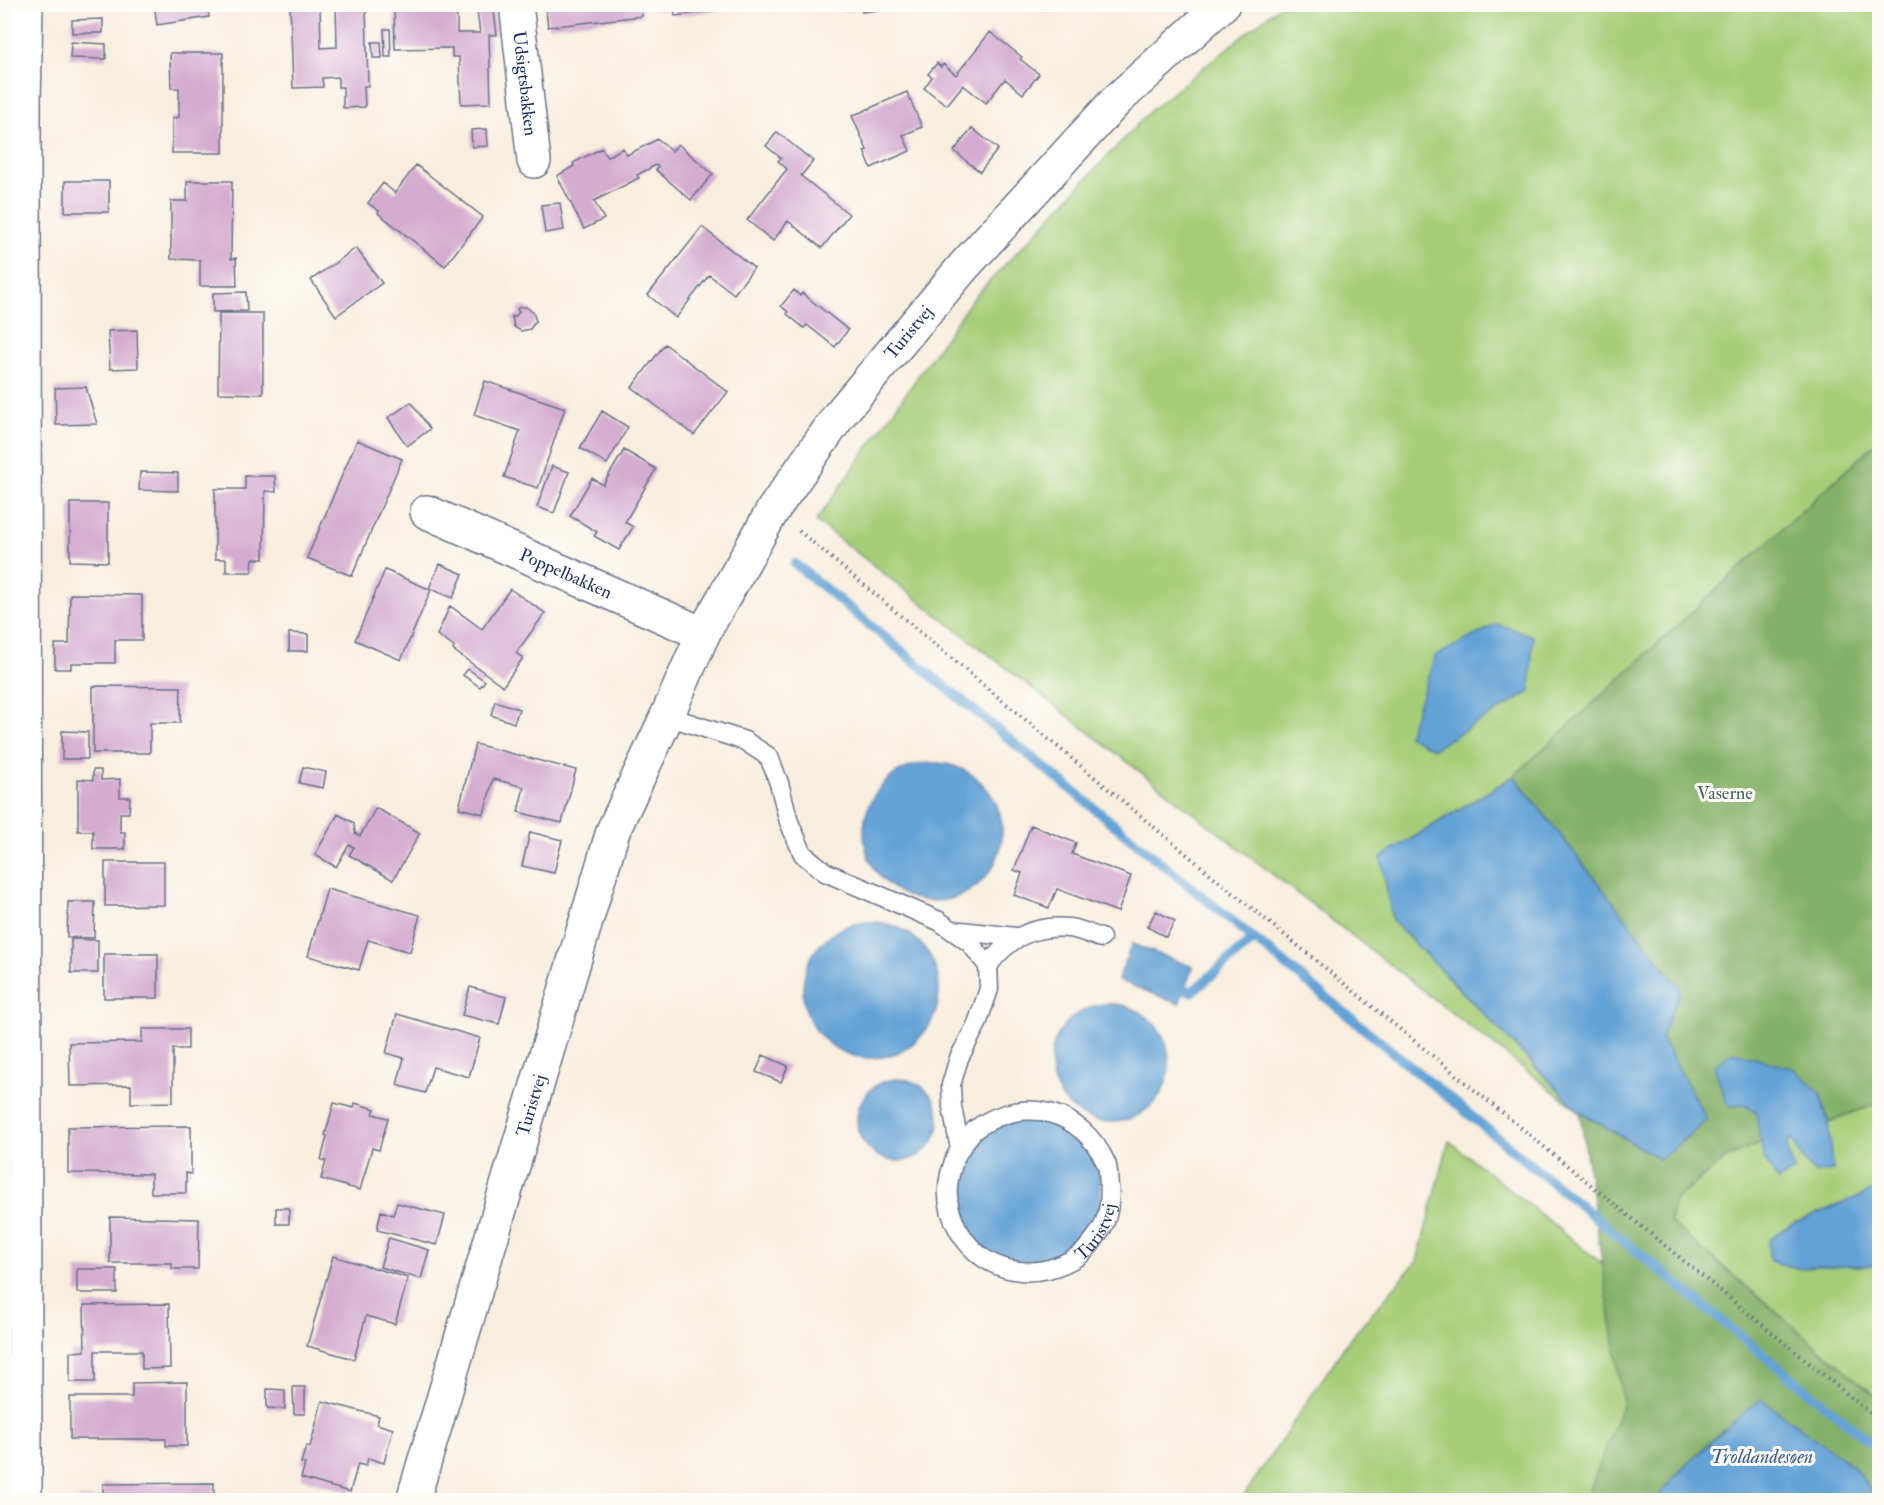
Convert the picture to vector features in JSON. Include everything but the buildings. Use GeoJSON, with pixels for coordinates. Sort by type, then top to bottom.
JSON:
{"type":"FeatureCollection","features":[{"type":"Feature","properties":{"kind":"street"},"geometry":{"type":"LineString","coordinates":[[25,1500],[15,1301],[14,103],[26,4]]}},
{"type":"Feature","properties":{"kind":"street","name":"Udsigtsbakken"},"geometry":{"type":"LineString","coordinates":[[516,4],[534,161]]}},
{"type":"Feature","properties":{"kind":"street","name":"Turistvej"},"geometry":{"type":"LineString","coordinates":[[413,1500],[613,831],[703,634],[773,510],[840,414],[964,266],[1116,101],[1223,4]]}},
{"type":"Feature","properties":{"kind":"street","name":"Poppelbakken"},"geometry":{"type":"LineString","coordinates":[[427,512],[703,634]]}},
{"type":"Feature","properties":{"kind":"lane"},"geometry":{"type":"LineString","coordinates":[[667,716],[745,741],[769,757],[779,783],[789,822],[803,854],[825,872],[939,921],[970,944],[988,966],[989,989],[977,1024],[959,1058],[951,1085],[952,1107],[960,1149]]}},
{"type":"Feature","properties":{"kind":"lane"},"geometry":{"type":"LineString","coordinates":[[951,930],[1016,937],[1046,929],[1071,928],[1101,938]]}},
{"type":"Feature","properties":{"kind":"lane"},"geometry":{"type":"LineString","coordinates":[[988,966],[999,951],[1016,937]]}},
{"type":"Feature","properties":{"kind":"lane","name":"Turistvej"},"geometry":{"type":"LineString","coordinates":[[1035,1110],[1066,1118],[1091,1138],[1107,1165],[1111,1197],[1102,1227],[1083,1253],[1055,1269],[1023,1273],[992,1264],[967,1245],[951,1217],[947,1186],[960,1149],[975,1129],[1003,1114],[1035,1110]]}},
{"type":"Feature","properties":{"kind":"path"},"geometry":{"type":"LineString","coordinates":[[773,510],[1232,892],[1880,1421]]}},
{"type":"Feature","properties":{"kind":"green space"},"geometry":{"type":"Polygon","coordinates":[[[1281,5],[1879,5],[1879,440],[1514,776],[1381,857],[1392,921],[1580,1112],[816,521],[971,301],[1151,110],[1281,5]]]}},
{"type":"Feature","properties":{"kind":"green space","name":"Vaserne"},"geometry":{"type":"Polygon","coordinates":[[[1879,440],[1879,1103],[1828,1122],[1820,1092],[1714,1065],[1728,1106],[1744,1105],[1756,1111],[1762,1143],[1728,1157],[1675,1200],[1670,1222],[1879,1399],[1879,1500],[1854,1467],[1724,1428],[1682,1469],[1655,1500],[1586,1500],[1623,1404],[1580,1112],[1660,1159],[1707,1120],[1661,1037],[1681,989],[1514,776],[1879,440]]]}},
{"type":"Feature","properties":{"kind":"green space"},"geometry":{"type":"Polygon","coordinates":[[[1879,1103],[1879,1188],[1790,1225],[1768,1241],[1770,1261],[1797,1268],[1879,1265],[1879,1399],[1670,1222],[1675,1200],[1728,1157],[1762,1143],[1763,1157],[1787,1147],[1792,1138],[1802,1158],[1829,1138],[1828,1122],[1879,1103]]]}},
{"type":"Feature","properties":{"kind":"green space"},"geometry":{"type":"Polygon","coordinates":[[[1449,1141],[1880,1486],[1879,1500],[1854,1467],[1682,1469],[1655,1500],[1241,1500],[1349,1340],[1417,1261],[1449,1141]]]}},
{"type":"Feature","properties":{"kind":"water"},"geometry":{"type":"Polygon","coordinates":[[[1497,624],[1533,636],[1530,692],[1433,749],[1408,736],[1435,656],[1497,624]]]}},
{"type":"Feature","properties":{"kind":"water"},"geometry":{"type":"Polygon","coordinates":[[[933,763],[959,768],[982,783],[997,806],[1002,832],[997,858],[982,881],[959,896],[933,901],[907,896],[884,881],[869,858],[864,832],[869,806],[884,783],[907,768],[933,763]]]}},
{"type":"Feature","properties":{"kind":"water"},"geometry":{"type":"Polygon","coordinates":[[[1514,776],[1681,989],[1661,1037],[1707,1120],[1660,1159],[1580,1112],[1392,920],[1381,857],[1514,776]]]}},
{"type":"Feature","properties":{"kind":"water"},"geometry":{"type":"Polygon","coordinates":[[[871,922],[897,928],[919,942],[933,964],[939,990],[933,1016],[919,1038],[897,1052],[871,1058],[845,1052],[823,1038],[809,1016],[803,990],[809,964],[823,942],[845,928],[871,922]]]}},
{"type":"Feature","properties":{"kind":"water"},"geometry":{"type":"Polygon","coordinates":[[[1132,944],[1193,967],[1179,1004],[1118,980],[1132,944]]]}},
{"type":"Feature","properties":{"kind":"water"},"geometry":{"type":"Polygon","coordinates":[[[1110,1004],[1133,1008],[1152,1021],[1165,1040],[1169,1063],[1165,1086],[1152,1105],[1133,1118],[1110,1122],[1087,1118],[1068,1105],[1055,1086],[1051,1063],[1055,1040],[1068,1021],[1087,1008],[1110,1004]]]}},
{"type":"Feature","properties":{"kind":"water"},"geometry":{"type":"Polygon","coordinates":[[[1733,1052],[1794,1069],[1820,1092],[1828,1122],[1833,1170],[1814,1173],[1791,1138],[1787,1147],[1794,1171],[1778,1181],[1763,1157],[1756,1111],[1744,1105],[1728,1106],[1714,1066],[1733,1052]]]}},
{"type":"Feature","properties":{"kind":"water"},"geometry":{"type":"Polygon","coordinates":[[[898,1079],[914,1083],[927,1091],[935,1104],[939,1120],[935,1136],[927,1149],[914,1157],[898,1161],[882,1157],[869,1149],[861,1136],[857,1120],[861,1104],[869,1091],[882,1083],[898,1079]]]}},
{"type":"Feature","properties":{"kind":"water"},"geometry":{"type":"Polygon","coordinates":[[[1028,1119],[1056,1125],[1079,1141],[1095,1164],[1101,1192],[1095,1220],[1079,1243],[1056,1259],[1028,1265],[1000,1259],[977,1243],[961,1220],[955,1192],[961,1164],[977,1141],[1000,1125],[1028,1119]]]}},
{"type":"Feature","properties":{"kind":"water"},"geometry":{"type":"Polygon","coordinates":[[[1879,1188],[1879,1265],[1797,1268],[1770,1261],[1768,1241],[1790,1225],[1879,1188]]]}},
{"type":"Feature","properties":{"kind":"water","name":"Troldandesøen"},"geometry":{"type":"Polygon","coordinates":[[[1761,1399],[1854,1467],[1877,1500],[1655,1500],[1705,1447],[1761,1399]]]}},
{"type":"Feature","properties":{"kind":"waterway"},"geometry":{"type":"LineString","coordinates":[[795,564],[1880,1450]]}},
{"type":"Feature","properties":{"kind":"waterway"},"geometry":{"type":"LineString","coordinates":[[1185,989],[1192,992],[1254,939]]}}]}
